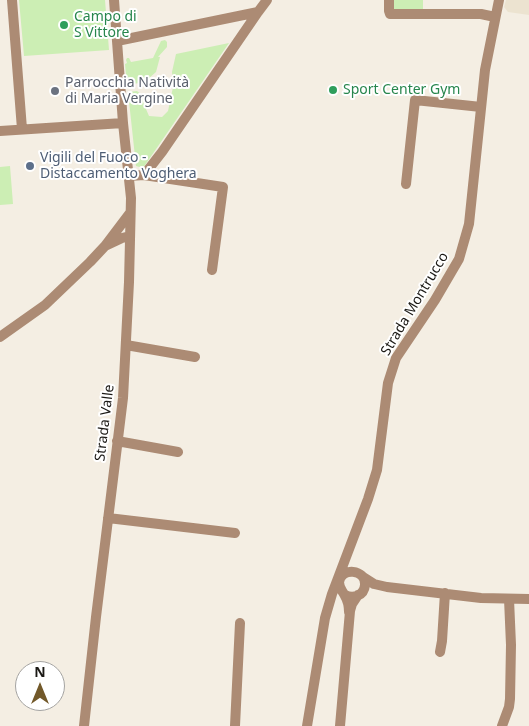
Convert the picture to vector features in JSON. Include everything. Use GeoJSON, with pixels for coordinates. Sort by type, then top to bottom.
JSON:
{"type":"FeatureCollection","features":[{"type":"Feature","properties":{"kind":"street"},"geometry":{"type":"LineString","coordinates":[[12,0],[22,129]]}},
{"type":"Feature","properties":{"kind":"street","name":"Strada Valle"},"geometry":{"type":"LineString","coordinates":[[84,726],[123,398],[126,345],[131,198],[123,123],[114,0]]}},
{"type":"Feature","properties":{"kind":"street"},"geometry":{"type":"LineString","coordinates":[[144,175],[162,152],[267,0]]}},
{"type":"Feature","properties":{"kind":"street"},"geometry":{"type":"LineString","coordinates":[[389,0],[390,14],[481,14],[495,16]]}},
{"type":"Feature","properties":{"kind":"street","name":"Strada Montrucco"},"geometry":{"type":"LineString","coordinates":[[340,726],[349,615],[349,606],[342,581],[346,564],[345,558],[377,470],[388,383],[396,358],[459,260],[469,224],[485,70],[499,0]]}},
{"type":"Feature","properties":{"kind":"street"},"geometry":{"type":"LineString","coordinates":[[118,41],[258,12]]}},
{"type":"Feature","properties":{"kind":"street"},"geometry":{"type":"LineString","coordinates":[[406,184],[415,100],[481,107]]}},
{"type":"Feature","properties":{"kind":"street"},"geometry":{"type":"LineString","coordinates":[[0,131],[123,123]]}},
{"type":"Feature","properties":{"kind":"street"},"geometry":{"type":"LineString","coordinates":[[129,176],[144,175],[223,187],[212,270]]}},
{"type":"Feature","properties":{"kind":"street"},"geometry":{"type":"LineString","coordinates":[[0,337],[45,306],[105,246],[130,213]]}},
{"type":"Feature","properties":{"kind":"street"},"geometry":{"type":"LineString","coordinates":[[105,246],[130,236]]}},
{"type":"Feature","properties":{"kind":"street"},"geometry":{"type":"LineString","coordinates":[[126,345],[195,357]]}},
{"type":"Feature","properties":{"kind":"street"},"geometry":{"type":"LineString","coordinates":[[117,441],[178,452]]}},
{"type":"Feature","properties":{"kind":"street"},"geometry":{"type":"LineString","coordinates":[[108,518],[236,533]]}},
{"type":"Feature","properties":{"kind":"street"},"geometry":{"type":"LineString","coordinates":[[307,726],[325,618],[342,581],[360,574],[374,584],[387,587],[445,594],[529,599]]}},
{"type":"Feature","properties":{"kind":"street","name":"Strada Montrucco"},"geometry":{"type":"LineString","coordinates":[[349,615],[352,604],[365,586],[363,577]]}},
{"type":"Feature","properties":{"kind":"street"},"geometry":{"type":"LineString","coordinates":[[342,581],[351,597],[374,588],[387,587]]}},
{"type":"Feature","properties":{"kind":"street"},"geometry":{"type":"LineString","coordinates":[[440,652],[445,594]]}},
{"type":"Feature","properties":{"kind":"street"},"geometry":{"type":"LineString","coordinates":[[502,726],[510,699],[511,646],[509,599]]}},
{"type":"Feature","properties":{"kind":"street"},"geometry":{"type":"LineString","coordinates":[[235,726],[240,623]]}},
{"type":"Feature","properties":{"kind":"shaded area"},"geometry":{"type":"Polygon","coordinates":[[[506,0],[529,0],[529,15],[508,12],[504,7],[506,0]]]}},
{"type":"Feature","properties":{"kind":"green space","name":"Campo di S Vittore"},"geometry":{"type":"Polygon","coordinates":[[[19,0],[105,0],[109,50],[24,56],[19,0]]]}},
{"type":"Feature","properties":{"kind":"green space"},"geometry":{"type":"Polygon","coordinates":[[[392,0],[423,0],[423,11],[392,10],[392,0]]]}},
{"type":"Feature","properties":{"kind":"green space"},"geometry":{"type":"Polygon","coordinates":[[[165,40],[167,47],[158,57],[160,57],[156,72],[145,82],[127,85],[125,64],[127,63],[127,58],[131,62],[153,58],[161,41],[165,40]]]}},
{"type":"Feature","properties":{"kind":"green space"},"geometry":{"type":"Polygon","coordinates":[[[229,43],[143,168],[136,166],[128,92],[137,91],[142,95],[149,116],[162,117],[168,111],[173,87],[172,72],[176,54],[229,43]]]}},
{"type":"Feature","properties":{"kind":"green space"},"geometry":{"type":"Polygon","coordinates":[[[10,166],[13,204],[0,205],[0,167],[10,166]]]}},
{"type":"Feature","properties":{"kind":"place","name":"Campo di S Vittore"},"geometry":{"type":"Point","coordinates":[64,25]}},
{"type":"Feature","properties":{"kind":"place","name":"Sport Center Gym"},"geometry":{"type":"Point","coordinates":[333,90]}},
{"type":"Feature","properties":{"kind":"place","name":"Parrocchia Natività di Maria Vergine"},"geometry":{"type":"Point","coordinates":[55,91]}},
{"type":"Feature","properties":{"kind":"place","name":"Vigili del Fuoco - Distaccamento Voghera"},"geometry":{"type":"Point","coordinates":[30,166]}}]}
